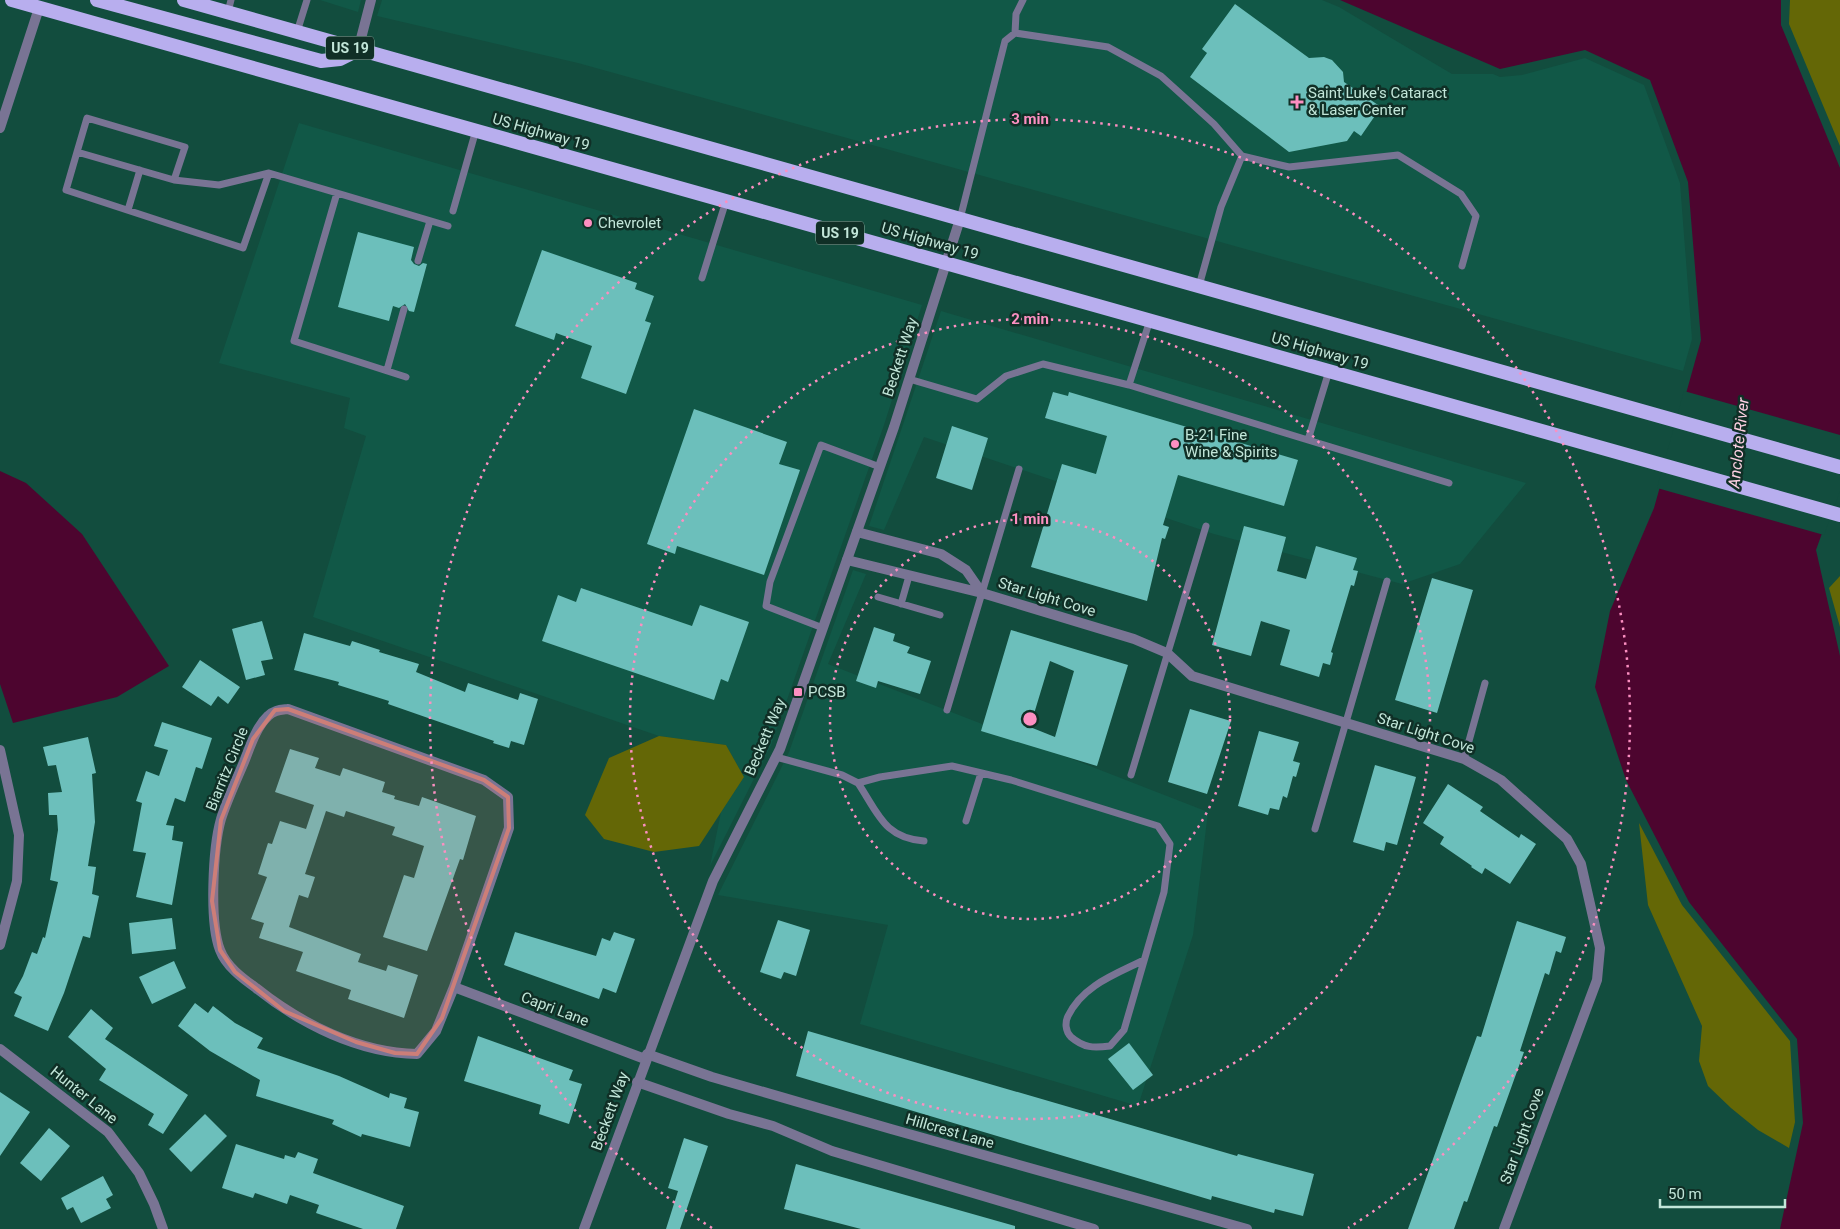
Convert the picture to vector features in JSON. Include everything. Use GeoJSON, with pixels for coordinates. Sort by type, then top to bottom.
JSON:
{"type":"FeatureCollection","features":[{"type":"Feature","properties":{"kind":"highway","name":"US Highway 19"},"geometry":{"type":"LineString","coordinates":[[12,0],[44,4],[476,130],[1840,515]]}},
{"type":"Feature","properties":{"kind":"highway"},"geometry":{"type":"LineString","coordinates":[[97,0],[321,61],[340,59],[358,50]]}},
{"type":"Feature","properties":{"kind":"highway","name":"US Highway 19"},"geometry":{"type":"LineString","coordinates":[[184,0],[230,6],[297,32],[358,50],[1840,467]]}},
{"type":"Feature","properties":{"kind":"street"},"geometry":{"type":"LineString","coordinates":[[358,50],[372,0]]}},
{"type":"Feature","properties":{"kind":"street"},"geometry":{"type":"LineString","coordinates":[[0,126],[44,4]]}},
{"type":"Feature","properties":{"kind":"street","name":"Beckett Way"},"geometry":{"type":"LineString","coordinates":[[584,1229],[646,1056],[713,881],[776,757],[880,467],[960,219]]}},
{"type":"Feature","properties":{"kind":"street","name":"Star Light Cove"},"geometry":{"type":"LineString","coordinates":[[857,532],[941,554],[966,570],[982,593]]}},
{"type":"Feature","properties":{"kind":"street","name":"Star Light Cove"},"geometry":{"type":"LineString","coordinates":[[847,560],[982,593],[1134,639],[1166,652],[1192,676],[1464,759],[1501,780],[1567,838],[1581,864],[1600,948],[1597,980],[1504,1229]]}},
{"type":"Feature","properties":{"kind":"street","name":"Biarritz Circle"},"geometry":{"type":"LineString","coordinates":[[288,708],[413,753],[484,780],[508,797],[509,828],[454,987],[436,1030],[417,1054],[395,1053],[356,1042],[315,1026],[284,1010],[235,972],[220,950],[212,901],[221,820],[253,739],[267,716],[275,710],[288,708]]}},
{"type":"Feature","properties":{"kind":"street"},"geometry":{"type":"LineString","coordinates":[[0,750],[19,836],[17,881],[0,945]]}},
{"type":"Feature","properties":{"kind":"street","name":"Capri Lane"},"geometry":{"type":"LineString","coordinates":[[454,987],[646,1056]]}},
{"type":"Feature","properties":{"kind":"street","name":"Hunter Lane"},"geometry":{"type":"LineString","coordinates":[[0,1049],[108,1132],[139,1173],[154,1204],[163,1229]]}},
{"type":"Feature","properties":{"kind":"street","name":"Hillcrest Lane"},"geometry":{"type":"LineString","coordinates":[[646,1056],[852,1118],[1247,1229]]}},
{"type":"Feature","properties":{"kind":"street"},"geometry":{"type":"LineString","coordinates":[[637,1082],[729,1114],[773,1126],[832,1151],[1094,1229]]}},
{"type":"Feature","properties":{"kind":"lane"},"geometry":{"type":"LineString","coordinates":[[297,32],[307,0]]}},
{"type":"Feature","properties":{"kind":"lane"},"geometry":{"type":"LineString","coordinates":[[1015,33],[1016,14],[1023,0]]}},
{"type":"Feature","properties":{"kind":"lane"},"geometry":{"type":"LineString","coordinates":[[960,219],[1005,41],[1015,33],[1108,47],[1162,76],[1214,124],[1242,156],[1289,167],[1398,155],[1461,194],[1476,216],[1462,266]]}},
{"type":"Feature","properties":{"kind":"lane"},"geometry":{"type":"LineString","coordinates":[[174,180],[186,147],[87,118],[66,190],[243,248],[269,173]]}},
{"type":"Feature","properties":{"kind":"lane"},"geometry":{"type":"LineString","coordinates":[[452,210],[476,130]]}},
{"type":"Feature","properties":{"kind":"lane"},"geometry":{"type":"LineString","coordinates":[[77,152],[174,180],[219,185],[269,173],[448,226]]}},
{"type":"Feature","properties":{"kind":"lane"},"geometry":{"type":"LineString","coordinates":[[1199,286],[1221,207],[1242,156]]}},
{"type":"Feature","properties":{"kind":"lane"},"geometry":{"type":"LineString","coordinates":[[128,210],[140,170]]}},
{"type":"Feature","properties":{"kind":"lane"},"geometry":{"type":"LineString","coordinates":[[338,193],[294,341],[406,377]]}},
{"type":"Feature","properties":{"kind":"lane"},"geometry":{"type":"LineString","coordinates":[[702,278],[726,201]]}},
{"type":"Feature","properties":{"kind":"lane"},"geometry":{"type":"LineString","coordinates":[[418,261],[430,221]]}},
{"type":"Feature","properties":{"kind":"lane"},"geometry":{"type":"LineString","coordinates":[[387,370],[404,309]]}},
{"type":"Feature","properties":{"kind":"lane"},"geometry":{"type":"LineString","coordinates":[[1129,385],[1150,320]]}},
{"type":"Feature","properties":{"kind":"lane"},"geometry":{"type":"LineString","coordinates":[[909,379],[977,399],[1006,376],[1043,364],[1129,385],[1448,483]]}},
{"type":"Feature","properties":{"kind":"lane"},"geometry":{"type":"LineString","coordinates":[[1308,440],[1329,371]]}},
{"type":"Feature","properties":{"kind":"lane"},"geometry":{"type":"LineString","coordinates":[[823,628],[766,606],[770,582],[821,445],[880,467]]}},
{"type":"Feature","properties":{"kind":"lane"},"geometry":{"type":"LineString","coordinates":[[947,710],[1019,469]]}},
{"type":"Feature","properties":{"kind":"lane"},"geometry":{"type":"LineString","coordinates":[[1131,775],[1166,652],[1206,526]]}},
{"type":"Feature","properties":{"kind":"lane"},"geometry":{"type":"LineString","coordinates":[[901,604],[909,576]]}},
{"type":"Feature","properties":{"kind":"lane"},"geometry":{"type":"LineString","coordinates":[[1314,829],[1387,581]]}},
{"type":"Feature","properties":{"kind":"lane"},"geometry":{"type":"LineString","coordinates":[[878,597],[940,615]]}},
{"type":"Feature","properties":{"kind":"lane"},"geometry":{"type":"LineString","coordinates":[[1464,759],[1485,683]]}},
{"type":"Feature","properties":{"kind":"lane"},"geometry":{"type":"LineString","coordinates":[[776,757],[842,776],[858,783],[889,830],[906,840],[924,841]]}},
{"type":"Feature","properties":{"kind":"lane"},"geometry":{"type":"LineString","coordinates":[[858,783],[880,777],[952,766],[1158,826],[1170,844],[1164,892],[1124,1030],[1110,1046],[1090,1048],[1079,1044],[1068,1034],[1066,1021],[1074,1004],[1097,983],[1144,960]]}},
{"type":"Feature","properties":{"kind":"lane"},"geometry":{"type":"LineString","coordinates":[[966,821],[981,773]]}},
{"type":"Feature","properties":{"kind":"highlighted area"},"geometry":{"type":"Polygon","coordinates":[[[288,709],[484,780],[508,797],[509,828],[442,1018],[417,1054],[395,1053],[356,1042],[284,1011],[235,972],[220,950],[212,901],[221,820],[253,739],[275,710],[288,709]]]}},
{"type":"Feature","properties":{"kind":"shaded area"},"geometry":{"type":"Polygon","coordinates":[[[320,0],[361,0],[358,12],[320,0]]]}},
{"type":"Feature","properties":{"kind":"shaded area"},"geometry":{"type":"Polygon","coordinates":[[[382,0],[1322,0],[1339,7],[1452,74],[1493,74],[1500,77],[1522,75],[1585,58],[1644,85],[1680,183],[1692,339],[1683,371],[578,63],[377,16],[382,0]]]}},
{"type":"Feature","properties":{"kind":"shaded area"},"geometry":{"type":"Polygon","coordinates":[[[1790,0],[1840,0],[1840,146],[1789,24],[1790,0]]]}},
{"type":"Feature","properties":{"kind":"shaded area"},"geometry":{"type":"Polygon","coordinates":[[[299,123],[922,305],[884,425],[771,745],[710,866],[721,812],[744,777],[726,745],[659,736],[313,617],[366,436],[344,428],[350,398],[219,363],[299,123]]]}},
{"type":"Feature","properties":{"kind":"shaded area"},"geometry":{"type":"Polygon","coordinates":[[[941,311],[1526,483],[1460,564],[1402,584],[1214,534],[924,437],[884,530],[869,526],[941,311]]]}},
{"type":"Feature","properties":{"kind":"shaded area"},"geometry":{"type":"Polygon","coordinates":[[[853,570],[866,574],[828,664],[1208,812],[1193,935],[1138,1106],[860,1024],[888,925],[718,895],[789,752],[853,570]]]}},
{"type":"Feature","properties":{"kind":"shaded area"},"geometry":{"type":"Polygon","coordinates":[[[1840,576],[1840,627],[1829,588],[1840,576]]]}},
{"type":"Feature","properties":{"kind":"shaded area"},"geometry":{"type":"Polygon","coordinates":[[[659,736],[726,745],[744,777],[699,846],[654,852],[604,839],[585,815],[609,758],[659,736]]]}},
{"type":"Feature","properties":{"kind":"shaded area"},"geometry":{"type":"Polygon","coordinates":[[[1639,823],[1682,905],[1790,1041],[1795,1122],[1789,1148],[1758,1130],[1708,1086],[1699,1061],[1702,1026],[1648,905],[1639,823]]]}},
{"type":"Feature","properties":{"kind":"water","name":"Anclote River"},"geometry":{"type":"Polygon","coordinates":[[[1340,0],[1781,0],[1781,25],[1840,168],[1840,483],[1816,550],[1840,656],[1840,1229],[1780,1229],[1803,1123],[1797,1039],[1689,902],[1626,780],[1595,687],[1610,611],[1654,508],[1701,340],[1688,182],[1650,80],[1585,50],[1500,69],[1340,0]]]}},
{"type":"Feature","properties":{"kind":"water"},"geometry":{"type":"Polygon","coordinates":[[[0,471],[26,483],[82,534],[169,666],[117,697],[13,723],[0,684],[0,471]]]}},
{"type":"Feature","properties":{"kind":"pier"},"geometry":{"type":"Polygon","coordinates":[[[1684,391],[1840,435],[1840,491],[1824,535],[1657,488],[1684,391]]]}},
{"type":"Feature","properties":{"kind":"building"},"geometry":{"type":"Polygon","coordinates":[[[1235,4],[1309,58],[1324,57],[1332,60],[1343,72],[1344,82],[1381,107],[1361,136],[1354,131],[1347,141],[1289,152],[1190,77],[1207,53],[1202,49],[1235,4]]]}},
{"type":"Feature","properties":{"kind":"building"},"geometry":{"type":"Polygon","coordinates":[[[358,232],[414,247],[411,260],[414,264],[419,266],[423,263],[427,264],[414,312],[409,311],[405,304],[399,308],[393,306],[389,321],[338,307],[358,232]]]}},
{"type":"Feature","properties":{"kind":"building"},"geometry":{"type":"Polygon","coordinates":[[[542,250],[637,283],[635,289],[654,296],[645,321],[651,323],[626,394],[581,378],[592,346],[556,333],[554,340],[515,326],[542,250]]]}},
{"type":"Feature","properties":{"kind":"building"},"geometry":{"type":"Polygon","coordinates":[[[1053,392],[1068,396],[1069,392],[1298,460],[1284,506],[1178,475],[1163,525],[1169,527],[1165,539],[1162,538],[1147,601],[1031,567],[1062,464],[1096,474],[1107,436],[1045,418],[1053,392]]]}},
{"type":"Feature","properties":{"kind":"building"},"geometry":{"type":"Polygon","coordinates":[[[694,409],[787,442],[779,464],[800,470],[764,575],[677,546],[675,554],[647,544],[694,409]]]}},
{"type":"Feature","properties":{"kind":"building"},"geometry":{"type":"Polygon","coordinates":[[[952,426],[988,438],[972,490],[936,478],[952,426]]]}},
{"type":"Feature","properties":{"kind":"building"},"geometry":{"type":"Polygon","coordinates":[[[1244,526],[1286,537],[1277,571],[1306,579],[1316,546],[1357,558],[1353,570],[1358,571],[1354,586],[1351,585],[1331,652],[1333,653],[1330,665],[1323,663],[1319,677],[1280,665],[1290,630],[1261,621],[1251,656],[1212,645],[1244,526]]]}},
{"type":"Feature","properties":{"kind":"building"},"geometry":{"type":"Polygon","coordinates":[[[1432,578],[1473,590],[1437,713],[1395,700],[1432,578]]]}},
{"type":"Feature","properties":{"kind":"building"},"geometry":{"type":"Polygon","coordinates":[[[581,588],[692,626],[700,605],[749,622],[728,682],[721,679],[714,700],[542,641],[558,595],[576,602],[581,588]]]}},
{"type":"Feature","properties":{"kind":"building"},"geometry":{"type":"Polygon","coordinates":[[[262,621],[273,659],[261,661],[265,675],[246,680],[232,629],[262,621]]]}},
{"type":"Feature","properties":{"kind":"building"},"geometry":{"type":"Polygon","coordinates":[[[874,627],[895,634],[893,641],[910,647],[907,653],[931,661],[920,694],[878,681],[876,688],[856,681],[874,627]]]}},
{"type":"Feature","properties":{"kind":"building"},"geometry":{"type":"Polygon","coordinates":[[[1011,630],[1128,665],[1097,766],[981,731],[1011,630]],[[1050,661],[1030,727],[1055,737],[1074,671],[1050,661]]]}},
{"type":"Feature","properties":{"kind":"building"},"geometry":{"type":"Polygon","coordinates":[[[304,633],[350,646],[352,641],[380,650],[379,652],[419,664],[416,672],[465,692],[468,683],[518,700],[520,693],[538,699],[524,745],[511,741],[509,748],[493,743],[494,741],[388,704],[389,701],[338,685],[339,682],[294,670],[304,633]]]}},
{"type":"Feature","properties":{"kind":"building"},"geometry":{"type":"Polygon","coordinates":[[[200,660],[240,687],[228,704],[218,696],[211,706],[182,687],[200,660]]]}},
{"type":"Feature","properties":{"kind":"building"},"geometry":{"type":"Polygon","coordinates":[[[1190,709],[1231,721],[1207,794],[1168,782],[1190,709]]]}},
{"type":"Feature","properties":{"kind":"building"},"geometry":{"type":"Polygon","coordinates":[[[162,722],[212,738],[202,769],[196,767],[185,802],[175,798],[166,825],[174,826],[172,840],[183,842],[172,905],[136,897],[146,853],[133,851],[142,803],[136,801],[146,771],[159,776],[168,750],[154,746],[162,722]]]}},
{"type":"Feature","properties":{"kind":"building"},"geometry":{"type":"Polygon","coordinates":[[[1259,731],[1299,742],[1293,761],[1300,763],[1296,777],[1293,776],[1287,798],[1283,796],[1279,810],[1270,808],[1268,815],[1238,806],[1259,731]]]}},
{"type":"Feature","properties":{"kind":"building"},"geometry":{"type":"Polygon","coordinates":[[[88,737],[96,773],[92,774],[95,822],[88,866],[96,867],[92,894],[99,896],[90,938],[83,936],[64,993],[48,1031],[14,1016],[22,997],[14,993],[32,952],[37,954],[43,937],[45,938],[58,882],[50,880],[58,830],[57,815],[49,815],[48,793],[62,792],[56,765],[48,766],[43,747],[88,737]]]}},
{"type":"Feature","properties":{"kind":"building"},"geometry":{"type":"Polygon","coordinates":[[[290,749],[319,758],[315,768],[340,776],[343,768],[385,782],[382,792],[395,796],[394,799],[419,806],[422,797],[476,816],[463,860],[460,859],[427,951],[383,937],[404,875],[414,878],[424,846],[392,835],[395,827],[346,811],[344,817],[326,811],[305,874],[315,877],[308,898],[299,895],[289,927],[361,954],[358,962],[386,971],[388,965],[418,975],[404,1018],[348,999],[351,990],[296,971],[303,952],[259,938],[264,923],[251,919],[267,877],[258,874],[268,843],[272,844],[280,821],[306,829],[314,805],[275,792],[290,749]]]}},
{"type":"Feature","properties":{"kind":"building"},"geometry":{"type":"Polygon","coordinates":[[[1375,765],[1416,777],[1397,845],[1386,842],[1384,851],[1353,842],[1375,765]]]}},
{"type":"Feature","properties":{"kind":"building"},"geometry":{"type":"Polygon","coordinates":[[[1448,784],[1483,807],[1480,811],[1519,838],[1521,834],[1536,844],[1510,884],[1485,868],[1482,874],[1471,867],[1440,844],[1444,837],[1423,823],[1448,784]]]}},
{"type":"Feature","properties":{"kind":"building"},"geometry":{"type":"Polygon","coordinates":[[[172,918],[176,949],[132,954],[129,923],[172,918]]]}},
{"type":"Feature","properties":{"kind":"building"},"geometry":{"type":"Polygon","coordinates":[[[778,920],[810,930],[796,976],[784,972],[781,979],[760,972],[778,920]]]}},
{"type":"Feature","properties":{"kind":"building"},"geometry":{"type":"Polygon","coordinates":[[[1517,921],[1566,937],[1561,953],[1556,951],[1549,975],[1545,973],[1520,1051],[1524,1052],[1497,1127],[1494,1126],[1467,1202],[1464,1201],[1454,1229],[1408,1229],[1477,1036],[1481,1037],[1517,921]]]}},
{"type":"Feature","properties":{"kind":"building"},"geometry":{"type":"Polygon","coordinates":[[[515,932],[596,956],[602,938],[610,941],[614,932],[635,939],[616,993],[603,988],[599,999],[504,965],[515,932]]]}},
{"type":"Feature","properties":{"kind":"building"},"geometry":{"type":"Polygon","coordinates":[[[174,961],[186,988],[152,1004],[139,977],[174,961]]]}},
{"type":"Feature","properties":{"kind":"building"},"geometry":{"type":"Polygon","coordinates":[[[195,1003],[208,1013],[213,1006],[235,1023],[263,1038],[257,1048],[339,1076],[389,1098],[390,1093],[407,1098],[404,1108],[419,1112],[410,1147],[362,1134],[361,1137],[332,1124],[334,1120],[256,1096],[260,1080],[210,1051],[178,1026],[195,1003]]]}},
{"type":"Feature","properties":{"kind":"building"},"geometry":{"type":"Polygon","coordinates":[[[91,1009],[113,1028],[105,1039],[188,1095],[163,1134],[148,1125],[154,1114],[99,1080],[106,1069],[68,1037],[91,1009]]]}},
{"type":"Feature","properties":{"kind":"building"},"geometry":{"type":"Polygon","coordinates":[[[808,1031],[1237,1156],[1238,1154],[1314,1174],[1303,1216],[1275,1209],[1274,1213],[1212,1196],[1211,1200],[796,1076],[808,1031]]]}},
{"type":"Feature","properties":{"kind":"building"},"geometry":{"type":"Polygon","coordinates":[[[478,1036],[573,1070],[569,1080],[582,1084],[569,1124],[539,1114],[541,1105],[464,1081],[478,1036]]]}},
{"type":"Feature","properties":{"kind":"building"},"geometry":{"type":"Polygon","coordinates":[[[1129,1043],[1153,1075],[1133,1090],[1108,1059],[1129,1043]]]}},
{"type":"Feature","properties":{"kind":"building"},"geometry":{"type":"Polygon","coordinates":[[[0,1092],[30,1112],[0,1156],[0,1092]]]}},
{"type":"Feature","properties":{"kind":"building"},"geometry":{"type":"Polygon","coordinates":[[[205,1114],[227,1136],[191,1172],[169,1149],[205,1114]]]}},
{"type":"Feature","properties":{"kind":"building"},"geometry":{"type":"Polygon","coordinates":[[[49,1128],[70,1146],[41,1181],[20,1163],[49,1128]]]}},
{"type":"Feature","properties":{"kind":"building"},"geometry":{"type":"Polygon","coordinates":[[[684,1138],[708,1146],[680,1229],[666,1229],[678,1191],[668,1188],[684,1138]]]}},
{"type":"Feature","properties":{"kind":"building"},"geometry":{"type":"Polygon","coordinates":[[[236,1144],[284,1159],[285,1155],[295,1158],[298,1152],[318,1159],[313,1173],[404,1206],[396,1229],[363,1229],[316,1213],[319,1205],[290,1195],[287,1204],[255,1193],[253,1198],[222,1188],[236,1144]]]}},
{"type":"Feature","properties":{"kind":"building"},"geometry":{"type":"Polygon","coordinates":[[[796,1164],[1015,1226],[1015,1229],[861,1229],[784,1209],[796,1164]]]}},
{"type":"Feature","properties":{"kind":"building"},"geometry":{"type":"Polygon","coordinates":[[[103,1176],[113,1195],[106,1199],[111,1208],[81,1223],[73,1207],[67,1210],[61,1198],[103,1176]]]}},
{"type":"Feature","properties":{"kind":"place","name":"Saint Luke's Cataract & Laser Center"},"geometry":{"type":"Point","coordinates":[1297,102]}},
{"type":"Feature","properties":{"kind":"place","name":"Chevrolet"},"geometry":{"type":"Point","coordinates":[588,223]}},
{"type":"Feature","properties":{"kind":"place","name":"B-21 Fine Wine & Spirits"},"geometry":{"type":"Point","coordinates":[1175,444]}},
{"type":"Feature","properties":{"kind":"place","name":"PCSB"},"geometry":{"type":"Point","coordinates":[798,692]}}]}
